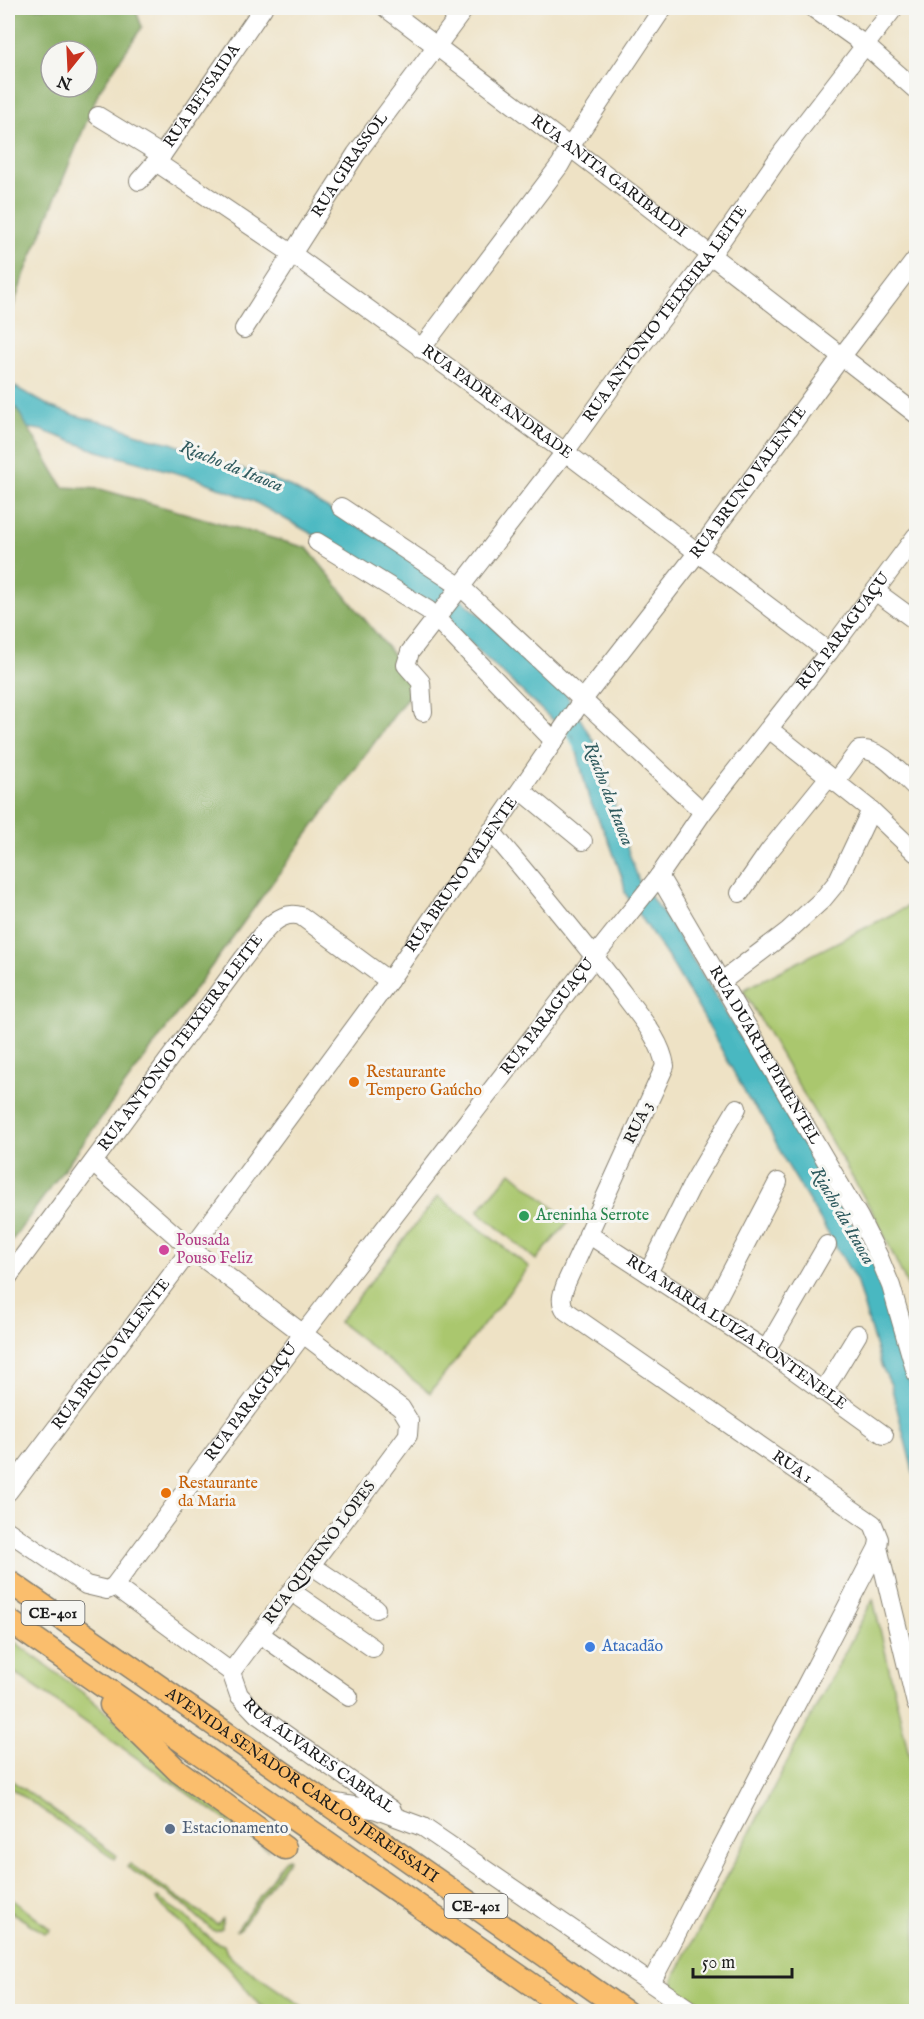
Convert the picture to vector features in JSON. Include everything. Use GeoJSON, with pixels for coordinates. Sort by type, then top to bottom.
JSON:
{"type":"FeatureCollection","features":[{"type":"Feature","properties":{"kind":"main road","name":"AVENIDA SENADOR CARLOS JEREISSATI"},"geometry":{"type":"LineString","coordinates":[[8,1581],[626,2012]]}},
{"type":"Feature","properties":{"kind":"main road","name":"AVENIDA SENADOR CARLOS JEREISSATI"},"geometry":{"type":"LineString","coordinates":[[8,1620],[572,2012]]}},
{"type":"Feature","properties":{"kind":"main road"},"geometry":{"type":"LineString","coordinates":[[65,1660],[178,1771],[285,1848]]}},
{"type":"Feature","properties":{"kind":"street","name":"RUA BETSAIDA"},"geometry":{"type":"LineString","coordinates":[[140,181],[159,159],[263,8]]}},
{"type":"Feature","properties":{"kind":"street","name":"RUA ANITA GARIBALDI"},"geometry":{"type":"LineString","coordinates":[[386,8],[916,414]]}},
{"type":"Feature","properties":{"kind":"street","name":"RUA GIRASSOL"},"geometry":{"type":"LineString","coordinates":[[244,329],[356,154],[465,8]]}},
{"type":"Feature","properties":{"kind":"street"},"geometry":{"type":"LineString","coordinates":[[421,349],[560,165],[663,8]]}},
{"type":"Feature","properties":{"kind":"street"},"geometry":{"type":"LineString","coordinates":[[813,8],[865,45],[916,90]]}},
{"type":"Feature","properties":{"kind":"street","name":"RUA ANTÔNIO TEIXEIRA LEITE"},"geometry":{"type":"LineString","coordinates":[[423,712],[421,682],[406,665],[410,652],[565,452],[635,354],[711,255],[784,150],[894,8]]}},
{"type":"Feature","properties":{"kind":"street","name":"RUA PADRE ANDRADE"},"geometry":{"type":"LineString","coordinates":[[98,116],[565,452],[829,652]]}},
{"type":"Feature","properties":{"kind":"street","name":"RUA BRUNO VALENTE"},"geometry":{"type":"LineString","coordinates":[[8,1492],[389,981],[582,701],[698,552],[916,259]]}},
{"type":"Feature","properties":{"kind":"street"},"geometry":{"type":"LineString","coordinates":[[341,507],[459,589],[703,812]]}},
{"type":"Feature","properties":{"kind":"street","name":"RUA PARAGUAÇU"},"geometry":{"type":"LineString","coordinates":[[114,1586],[303,1334],[656,879],[703,812],[829,652],[916,536]]}},
{"type":"Feature","properties":{"kind":"street"},"geometry":{"type":"LineString","coordinates":[[317,542],[439,617],[556,738]]}},
{"type":"Feature","properties":{"kind":"street"},"geometry":{"type":"LineString","coordinates":[[875,591],[916,621]]}},
{"type":"Feature","properties":{"kind":"street"},"geometry":{"type":"LineString","coordinates":[[768,729],[871,810],[916,853]]}},
{"type":"Feature","properties":{"kind":"street"},"geometry":{"type":"LineString","coordinates":[[740,893],[770,851],[859,750],[866,749],[883,758],[916,788]]}},
{"type":"Feature","properties":{"kind":"street"},"geometry":{"type":"LineString","coordinates":[[521,790],[583,841]]}},
{"type":"Feature","properties":{"kind":"street"},"geometry":{"type":"LineString","coordinates":[[722,982],[788,931],[824,899],[842,873],[871,810]]}},
{"type":"Feature","properties":{"kind":"street","name":"RUA 3"},"geometry":{"type":"LineString","coordinates":[[491,831],[595,956],[660,1047],[665,1066],[567,1281],[561,1302]]}},
{"type":"Feature","properties":{"kind":"street","name":"RUA DUARTE PIMENTEL"},"geometry":{"type":"LineString","coordinates":[[656,879],[722,982],[868,1234],[891,1286],[916,1373]]}},
{"type":"Feature","properties":{"kind":"street","name":"RUA ANTÔNIO TEIXEIRA LEITE"},"geometry":{"type":"LineString","coordinates":[[8,1277],[243,959],[280,917],[290,914],[301,916],[389,981]]}},
{"type":"Feature","properties":{"kind":"street"},"geometry":{"type":"LineString","coordinates":[[648,1273],[693,1183],[737,1108]]}},
{"type":"Feature","properties":{"kind":"street"},"geometry":{"type":"LineString","coordinates":[[93,1163],[191,1249],[303,1334]]}},
{"type":"Feature","properties":{"kind":"street"},"geometry":{"type":"LineString","coordinates":[[710,1312],[778,1182]]}},
{"type":"Feature","properties":{"kind":"street","name":"RUA MARIA LUIZA FONTENELE"},"geometry":{"type":"LineString","coordinates":[[588,1234],[766,1350],[884,1435]]}},
{"type":"Feature","properties":{"kind":"street"},"geometry":{"type":"LineString","coordinates":[[766,1350],[827,1245]]}},
{"type":"Feature","properties":{"kind":"street","name":"RUA 1"},"geometry":{"type":"LineString","coordinates":[[561,1302],[566,1311],[873,1524],[879,1539],[878,1547],[916,1704]]}},
{"type":"Feature","properties":{"kind":"street","name":"RUA QUIRINO LOPES"},"geometry":{"type":"LineString","coordinates":[[231,1672],[408,1435],[409,1421],[401,1408],[303,1334]]}},
{"type":"Feature","properties":{"kind":"street"},"geometry":{"type":"LineString","coordinates":[[823,1392],[858,1334]]}},
{"type":"Feature","properties":{"kind":"street"},"geometry":{"type":"LineString","coordinates":[[8,1531],[86,1585],[107,1590],[114,1586]]}},
{"type":"Feature","properties":{"kind":"street"},"geometry":{"type":"LineString","coordinates":[[651,1983],[878,1547]]}},
{"type":"Feature","properties":{"kind":"street"},"geometry":{"type":"LineString","coordinates":[[311,1565],[376,1609]]}},
{"type":"Feature","properties":{"kind":"street","name":"RUA ÁLVARES CABRAL"},"geometry":{"type":"LineString","coordinates":[[114,1586],[231,1672],[239,1695],[258,1715],[404,1819]]}},
{"type":"Feature","properties":{"kind":"street"},"geometry":{"type":"LineString","coordinates":[[291,1591],[373,1648]]}},
{"type":"Feature","properties":{"kind":"street"},"geometry":{"type":"LineString","coordinates":[[260,1634],[349,1697]]}},
{"type":"Feature","properties":{"kind":"street","name":"RUA ÁLVARES CABRAL"},"geometry":{"type":"LineString","coordinates":[[326,1801],[368,1808],[423,1827],[693,2012]]}},
{"type":"Feature","properties":{"kind":"green space"},"geometry":{"type":"Polygon","coordinates":[[[8,8],[135,8],[142,27],[99,91],[99,39],[39,39],[39,99],[96,99],[23,278],[8,323],[8,8]]]}},
{"type":"Feature","properties":{"kind":"green space"},"geometry":{"type":"Polygon","coordinates":[[[8,393],[63,487],[100,489],[307,548],[417,684],[8,1246],[8,393]]]}},
{"type":"Feature","properties":{"kind":"green space"},"geometry":{"type":"Polygon","coordinates":[[[916,902],[916,1304],[876,1218],[743,990],[916,902]]]}},
{"type":"Feature","properties":{"kind":"green space","name":"Areninha Serrote"},"geometry":{"type":"Polygon","coordinates":[[[511,1172],[569,1221],[536,1260],[478,1211],[511,1172]]]}},
{"type":"Feature","properties":{"kind":"green space"},"geometry":{"type":"Polygon","coordinates":[[[438,1196],[529,1267],[430,1393],[339,1322],[438,1196]]]}},
{"type":"Feature","properties":{"kind":"green space"},"geometry":{"type":"Polygon","coordinates":[[[873,1599],[916,1785],[916,2011],[707,2011],[674,1989],[673,1979],[873,1599]]]}},
{"type":"Feature","properties":{"kind":"green space"},"geometry":{"type":"Polygon","coordinates":[[[8,1637],[86,1695],[270,1851],[8,1668],[8,1637]]]}},
{"type":"Feature","properties":{"kind":"green space"},"geometry":{"type":"Polygon","coordinates":[[[8,1778],[116,1855],[114,1859],[8,1786],[8,1778]]]}},
{"type":"Feature","properties":{"kind":"green space"},"geometry":{"type":"Polygon","coordinates":[[[288,1858],[241,1928],[236,1931],[284,1860],[288,1858]]]}},
{"type":"Feature","properties":{"kind":"green space"},"geometry":{"type":"Polygon","coordinates":[[[130,1864],[217,1924],[222,1919],[222,1928],[215,1931],[211,1929],[181,1902],[127,1867],[130,1864]]]}},
{"type":"Feature","properties":{"kind":"green space"},"geometry":{"type":"Polygon","coordinates":[[[8,1896],[50,1929],[48,1932],[44,1933],[8,1910],[8,1896]]]}},
{"type":"Feature","properties":{"kind":"green space"},"geometry":{"type":"Polygon","coordinates":[[[158,1898],[185,1916],[213,1941],[224,1945],[227,1953],[234,1960],[309,2011],[273,2011],[259,2005],[228,1967],[159,1903],[158,1898]]]}},
{"type":"Feature","properties":{"kind":"water"},"geometry":{"type":"Polygon","coordinates":[[[8,383],[51,407],[171,443],[289,486],[420,562],[566,692],[602,759],[624,839],[639,881],[701,972],[871,1255],[894,1319],[916,1402],[916,1483],[891,1385],[881,1365],[856,1280],[785,1161],[763,1117],[749,1100],[671,962],[625,893],[623,880],[610,844],[589,799],[573,736],[547,715],[454,628],[451,618],[435,602],[416,597],[355,558],[253,501],[198,479],[98,451],[41,430],[28,428],[8,393],[8,383]]]}},
{"type":"Feature","properties":{"kind":"waterway","name":"Riacho da Itaoca"},"geometry":{"type":"LineString","coordinates":[[8,399],[16,405]]}},
{"type":"Feature","properties":{"kind":"waterway","name":"Riacho da Itaoca"},"geometry":{"type":"LineString","coordinates":[[568,732],[577,750]]}},
{"type":"Feature","properties":{"kind":"place","name":"Restaurante Tempero Gaúcho"},"geometry":{"type":"Point","coordinates":[354,1082]}},
{"type":"Feature","properties":{"kind":"place","name":"Areninha Serrote"},"geometry":{"type":"Point","coordinates":[524,1216]}},
{"type":"Feature","properties":{"kind":"place","name":"Pousada Pouso Feliz"},"geometry":{"type":"Point","coordinates":[164,1250]}},
{"type":"Feature","properties":{"kind":"place","name":"Restaurante da Maria"},"geometry":{"type":"Point","coordinates":[166,1493]}},
{"type":"Feature","properties":{"kind":"place","name":"Atacadão"},"geometry":{"type":"Point","coordinates":[590,1647]}},
{"type":"Feature","properties":{"kind":"place","name":"Estacionamento"},"geometry":{"type":"Point","coordinates":[170,1829]}}]}
